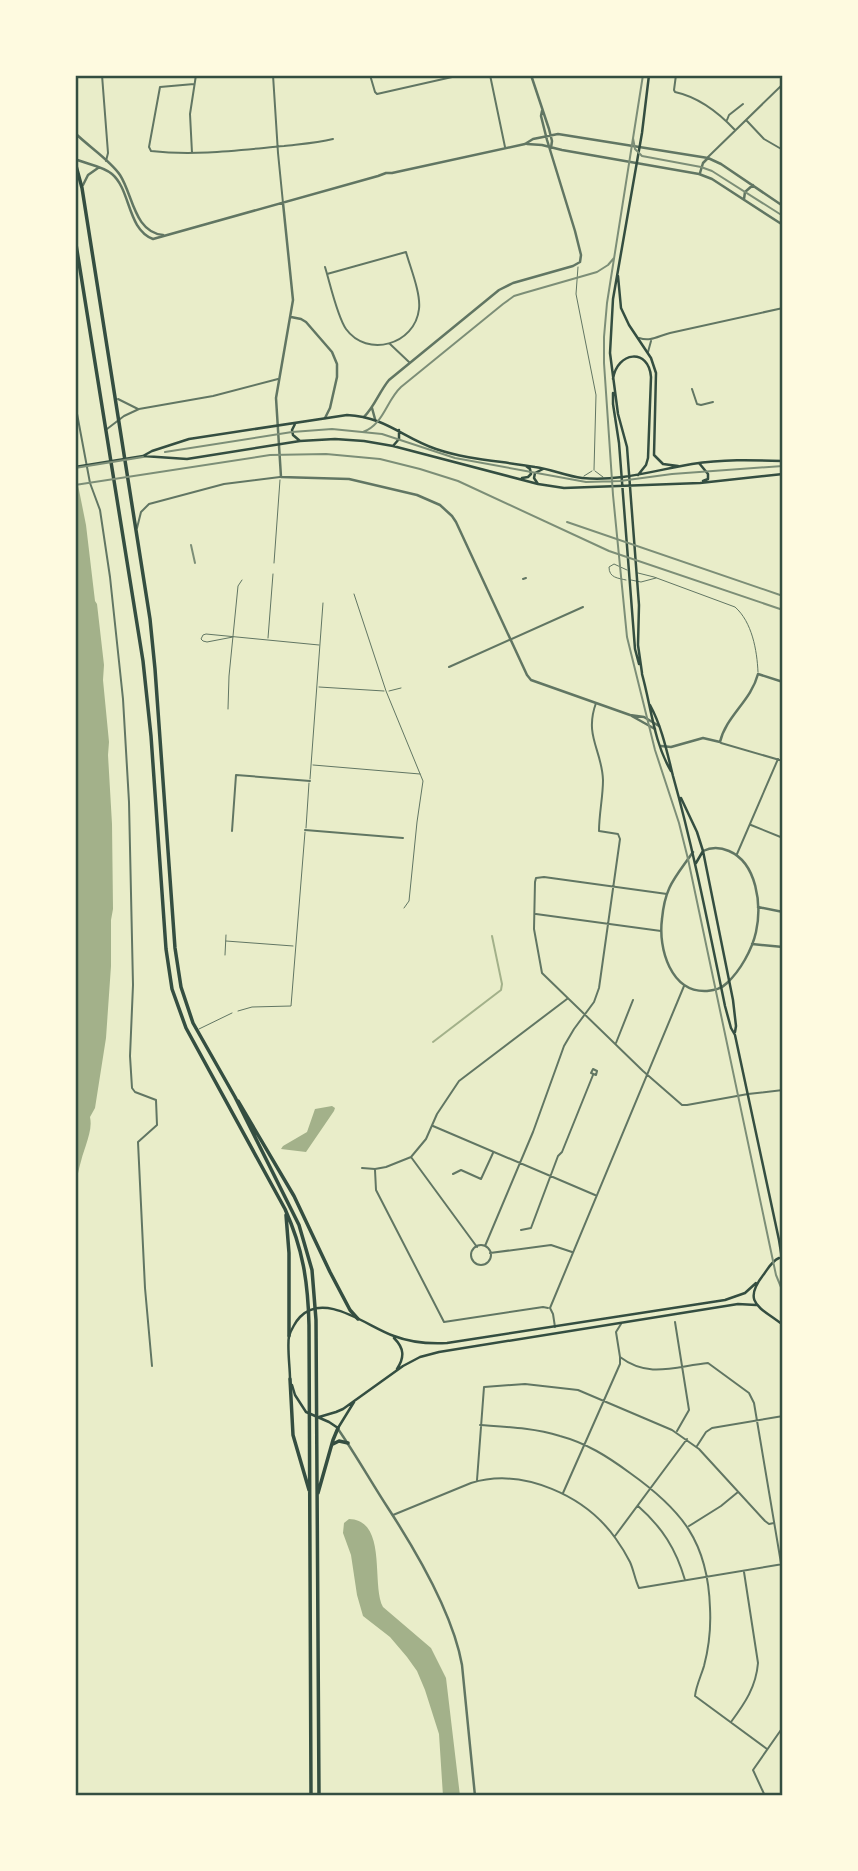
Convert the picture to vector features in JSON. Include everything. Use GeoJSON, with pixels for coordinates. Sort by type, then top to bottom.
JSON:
{"type":"FeatureCollection","features":[{"type":"Feature","properties":{"kind":"main road"},"geometry":{"type":"LineString","coordinates":[[649,75],[612,306],[610,336],[613,404],[620,457],[635,649],[653,722],[666,748],[679,792],[727,1016],[735,1035],[748,1094],[783,1265]]}},
{"type":"Feature","properties":{"kind":"main road"},"geometry":{"type":"LineString","coordinates":[[75,161],[82,188],[154,648],[177,968],[182,993],[197,1030],[286,1194],[310,1261],[316,1320],[319,1796]]}},
{"type":"Feature","properties":{"kind":"main road"},"geometry":{"type":"LineString","coordinates":[[75,238],[147,695],[166,949],[172,989],[186,1028],[285,1209],[302,1252],[309,1300],[310,1796]]}},
{"type":"Feature","properties":{"kind":"main road"},"geometry":{"type":"LineString","coordinates":[[618,272],[621,308],[655,365],[654,455],[663,464],[682,466]]}},
{"type":"Feature","properties":{"kind":"main road"},"geometry":{"type":"LineString","coordinates":[[638,475],[645,467],[648,457],[651,377],[649,367],[640,358],[628,357],[615,369],[613,385],[628,457],[640,618],[638,645],[642,673]]}},
{"type":"Feature","properties":{"kind":"main road"},"geometry":{"type":"LineString","coordinates":[[143,456],[184,440],[337,416],[375,419],[451,454],[581,477],[638,475],[699,463],[733,460],[783,461]]}},
{"type":"Feature","properties":{"kind":"main road"},"geometry":{"type":"LineString","coordinates":[[296,422],[293,435],[300,441]]}},
{"type":"Feature","properties":{"kind":"main road"},"geometry":{"type":"LineString","coordinates":[[393,446],[399,439],[399,430]]}},
{"type":"Feature","properties":{"kind":"main road"},"geometry":{"type":"LineString","coordinates":[[75,467],[143,456],[181,459],[300,441],[350,440],[393,446],[558,488],[700,483],[783,474]]}},
{"type":"Feature","properties":{"kind":"main road"},"geometry":{"type":"LineString","coordinates":[[699,463],[709,475],[708,479],[700,483]]}},
{"type":"Feature","properties":{"kind":"main road"},"geometry":{"type":"LineString","coordinates":[[518,479],[530,475],[530,469],[525,465]]}},
{"type":"Feature","properties":{"kind":"main road"},"geometry":{"type":"LineString","coordinates":[[538,484],[534,478],[535,473],[546,469]]}},
{"type":"Feature","properties":{"kind":"main road"},"geometry":{"type":"LineString","coordinates":[[650,705],[657,716],[661,746],[673,773]]}},
{"type":"Feature","properties":{"kind":"main road"},"geometry":{"type":"LineString","coordinates":[[679,792],[703,851],[729,981],[736,1023],[735,1035]]}},
{"type":"Feature","properties":{"kind":"main road"},"geometry":{"type":"LineString","coordinates":[[688,832],[697,832]]}},
{"type":"Feature","properties":{"kind":"main road"},"geometry":{"type":"LineString","coordinates":[[695,863],[703,851]]}},
{"type":"Feature","properties":{"kind":"main road"},"geometry":{"type":"LineString","coordinates":[[235,1097],[294,1196],[330,1272],[350,1310],[358,1319]]}},
{"type":"Feature","properties":{"kind":"main road"},"geometry":{"type":"LineString","coordinates":[[285,1209],[289,1253],[293,1435],[310,1496]]}},
{"type":"Feature","properties":{"kind":"main road"},"geometry":{"type":"LineString","coordinates":[[779,1240],[783,1247]]}},
{"type":"Feature","properties":{"kind":"main road"},"geometry":{"type":"LineString","coordinates":[[289,1336],[303,1315],[319,1307],[333,1309],[391,1335],[421,1343],[447,1343],[555,1327],[734,1298],[748,1291],[773,1261],[782,1258]]}},
{"type":"Feature","properties":{"kind":"main road"},"geometry":{"type":"LineString","coordinates":[[756,1283],[753,1293],[756,1305]]}},
{"type":"Feature","properties":{"kind":"main road"},"geometry":{"type":"LineString","coordinates":[[734,1298],[737,1301],[735,1305]]}},
{"type":"Feature","properties":{"kind":"main road"},"geometry":{"type":"LineString","coordinates":[[319,1417],[336,1412],[354,1402],[395,1371],[420,1357],[439,1352],[735,1305],[756,1305],[783,1325]]}},
{"type":"Feature","properties":{"kind":"main road"},"geometry":{"type":"LineString","coordinates":[[555,1327],[557,1332]]}},
{"type":"Feature","properties":{"kind":"main road"},"geometry":{"type":"LineString","coordinates":[[391,1335],[401,1345],[403,1353],[395,1371]]}},
{"type":"Feature","properties":{"kind":"main road"},"geometry":{"type":"LineString","coordinates":[[290,1379],[299,1404],[306,1412],[338,1429]]}},
{"type":"Feature","properties":{"kind":"main road"},"geometry":{"type":"LineString","coordinates":[[317,1498],[331,1446],[354,1402]]}},
{"type":"Feature","properties":{"kind":"main road"},"geometry":{"type":"LineString","coordinates":[[331,1446],[339,1441],[348,1443]]}},
{"type":"Feature","properties":{"kind":"street"},"geometry":{"type":"LineString","coordinates":[[102,75],[106,161]]}},
{"type":"Feature","properties":{"kind":"street"},"geometry":{"type":"LineString","coordinates":[[192,154],[190,114],[196,75]]}},
{"type":"Feature","properties":{"kind":"street"},"geometry":{"type":"LineString","coordinates":[[273,75],[277,147],[293,290],[276,408],[281,477]]}},
{"type":"Feature","properties":{"kind":"street"},"geometry":{"type":"LineString","coordinates":[[370,75],[377,94],[461,75]]}},
{"type":"Feature","properties":{"kind":"street"},"geometry":{"type":"LineString","coordinates":[[489,75],[505,148]]}},
{"type":"Feature","properties":{"kind":"street"},"geometry":{"type":"LineString","coordinates":[[364,417],[386,384],[505,286],[578,264],[581,256],[531,75]]}},
{"type":"Feature","properties":{"kind":"street"},"geometry":{"type":"LineString","coordinates":[[676,75],[675,92],[685,94],[720,115],[736,130]]}},
{"type":"Feature","properties":{"kind":"street"},"geometry":{"type":"LineString","coordinates":[[194,84],[160,88],[150,150],[192,154],[316,144],[333,139]]}},
{"type":"Feature","properties":{"kind":"street"},"geometry":{"type":"LineString","coordinates":[[699,174],[708,158],[783,85]]}},
{"type":"Feature","properties":{"kind":"street"},"geometry":{"type":"LineString","coordinates":[[726,120],[743,104]]}},
{"type":"Feature","properties":{"kind":"street"},"geometry":{"type":"LineString","coordinates":[[746,120],[764,139],[783,150]]}},
{"type":"Feature","properties":{"kind":"street"},"geometry":{"type":"LineString","coordinates":[[75,133],[119,175],[139,219],[146,228],[153,233],[166,235]]}},
{"type":"Feature","properties":{"kind":"street"},"geometry":{"type":"LineString","coordinates":[[526,144],[533,139],[562,135],[708,158],[722,164],[783,206]]}},
{"type":"Feature","properties":{"kind":"street"},"geometry":{"type":"LineString","coordinates":[[75,161],[110,173],[117,180],[141,231],[153,239],[386,173],[526,144],[699,174],[712,179],[783,225]]}},
{"type":"Feature","properties":{"kind":"street"},"geometry":{"type":"LineString","coordinates":[[82,188],[88,174],[98,168]]}},
{"type":"Feature","properties":{"kind":"street"},"geometry":{"type":"LineString","coordinates":[[744,200],[746,192],[753,185]]}},
{"type":"Feature","properties":{"kind":"street"},"geometry":{"type":"LineString","coordinates":[[325,267],[327,274],[342,323],[353,336],[365,343],[379,345],[390,344],[409,332],[416,320],[419,302],[406,251],[327,274]]}},
{"type":"Feature","properties":{"kind":"street"},"geometry":{"type":"LineString","coordinates":[[648,352],[652,341],[660,336],[783,308]]}},
{"type":"Feature","properties":{"kind":"street"},"geometry":{"type":"LineString","coordinates":[[291,317],[306,323],[336,359],[338,371],[330,408],[325,418]]}},
{"type":"Feature","properties":{"kind":"street"},"geometry":{"type":"LineString","coordinates":[[639,338],[652,341]]}},
{"type":"Feature","properties":{"kind":"street"},"geometry":{"type":"LineString","coordinates":[[390,344],[410,363]]}},
{"type":"Feature","properties":{"kind":"street"},"geometry":{"type":"LineString","coordinates":[[106,430],[119,419],[139,409],[213,396],[279,379]]}},
{"type":"Feature","properties":{"kind":"street"},"geometry":{"type":"LineString","coordinates":[[692,389],[698,405],[713,402]]}},
{"type":"Feature","properties":{"kind":"street"},"geometry":{"type":"LineString","coordinates":[[116,398],[139,409]]}},
{"type":"Feature","properties":{"kind":"street"},"geometry":{"type":"LineString","coordinates":[[75,403],[90,483],[100,510],[110,577],[127,760],[133,985],[130,1056],[132,1088],[135,1092],[156,1100],[157,1125],[138,1142],[145,1288],[152,1366]]}},
{"type":"Feature","properties":{"kind":"street"},"geometry":{"type":"LineString","coordinates":[[330,408],[337,416]]}},
{"type":"Feature","properties":{"kind":"street"},"geometry":{"type":"LineString","coordinates":[[372,408],[375,419]]}},
{"type":"Feature","properties":{"kind":"street"},"geometry":{"type":"LineString","coordinates":[[137,531],[145,505],[224,484],[281,477],[349,479],[417,495],[440,505],[456,522],[531,681],[630,715],[658,729]]}},
{"type":"Feature","properties":{"kind":"street"},"geometry":{"type":"LineString","coordinates":[[449,667],[583,607]]}},
{"type":"Feature","properties":{"kind":"street"},"geometry":{"type":"LineString","coordinates":[[720,742],[725,727],[752,690],[758,674],[783,682]]}},
{"type":"Feature","properties":{"kind":"street"},"geometry":{"type":"LineString","coordinates":[[485,1246],[536,1125],[564,1046],[573,1029],[594,1002],[598,991],[620,837],[599,831],[602,777],[591,719],[596,703]]}},
{"type":"Feature","properties":{"kind":"street"},"geometry":{"type":"LineString","coordinates":[[630,715],[639,715],[653,722]]}},
{"type":"Feature","properties":{"kind":"street"},"geometry":{"type":"LineString","coordinates":[[661,746],[666,748],[701,739],[783,761]]}},
{"type":"Feature","properties":{"kind":"street"},"geometry":{"type":"LineString","coordinates":[[736,855],[778,759]]}},
{"type":"Feature","properties":{"kind":"street"},"geometry":{"type":"LineString","coordinates":[[232,831],[236,775],[310,781]]}},
{"type":"Feature","properties":{"kind":"street"},"geometry":{"type":"LineString","coordinates":[[750,824],[783,838]]}},
{"type":"Feature","properties":{"kind":"street"},"geometry":{"type":"LineString","coordinates":[[305,830],[403,838]]}},
{"type":"Feature","properties":{"kind":"street"},"geometry":{"type":"LineString","coordinates":[[693,852],[675,875],[667,894],[661,931],[662,944],[675,976],[692,990],[702,991],[721,988],[740,967],[752,944],[758,907],[751,876],[743,861],[729,851],[718,848],[703,851]]}},
{"type":"Feature","properties":{"kind":"street"},"geometry":{"type":"LineString","coordinates":[[667,894],[538,877],[535,882],[534,929],[541,972],[683,1105],[783,1090]]}},
{"type":"Feature","properties":{"kind":"street"},"geometry":{"type":"LineString","coordinates":[[758,907],[783,912]]}},
{"type":"Feature","properties":{"kind":"street"},"geometry":{"type":"LineString","coordinates":[[535,914],[661,931]]}},
{"type":"Feature","properties":{"kind":"street"},"geometry":{"type":"LineString","coordinates":[[752,944],[783,947]]}},
{"type":"Feature","properties":{"kind":"street"},"geometry":{"type":"LineString","coordinates":[[555,1327],[550,1308],[684,985]]}},
{"type":"Feature","properties":{"kind":"street"},"geometry":{"type":"LineString","coordinates":[[362,1168],[392,1166],[411,1157],[424,1142],[439,1111],[462,1079],[568,999]]}},
{"type":"Feature","properties":{"kind":"street"},"geometry":{"type":"LineString","coordinates":[[615,1044],[633,1000]]}},
{"type":"Feature","properties":{"kind":"street"},"geometry":{"type":"LineString","coordinates":[[521,1230],[531,1228],[550,1175],[593,1075]]}},
{"type":"Feature","properties":{"kind":"street"},"geometry":{"type":"LineString","coordinates":[[432,1126],[597,1195]]}},
{"type":"Feature","properties":{"kind":"street"},"geometry":{"type":"LineString","coordinates":[[453,1174],[461,1170],[481,1179],[493,1152]]}},
{"type":"Feature","properties":{"kind":"street"},"geometry":{"type":"LineString","coordinates":[[411,1157],[477,1247]]}},
{"type":"Feature","properties":{"kind":"street"},"geometry":{"type":"LineString","coordinates":[[375,1169],[376,1190],[444,1322],[550,1308]]}},
{"type":"Feature","properties":{"kind":"street"},"geometry":{"type":"LineString","coordinates":[[491,1253],[551,1245],[573,1252]]}},
{"type":"Feature","properties":{"kind":"street"},"geometry":{"type":"LineString","coordinates":[[485,1246],[491,1253],[490,1260],[485,1264],[475,1263],[471,1254],[477,1247],[485,1246]]}},
{"type":"Feature","properties":{"kind":"street"},"geometry":{"type":"LineString","coordinates":[[562,1494],[620,1364],[616,1332],[622,1322]]}},
{"type":"Feature","properties":{"kind":"street"},"geometry":{"type":"LineString","coordinates":[[675,1322],[689,1410],[677,1432]]}},
{"type":"Feature","properties":{"kind":"street"},"geometry":{"type":"LineString","coordinates":[[607,1325],[616,1332]]}},
{"type":"Feature","properties":{"kind":"street"},"geometry":{"type":"LineString","coordinates":[[620,1357],[649,1370],[711,1364],[751,1395],[783,1575]]}},
{"type":"Feature","properties":{"kind":"street"},"geometry":{"type":"LineString","coordinates":[[477,1481],[484,1387],[525,1384],[578,1390],[677,1432],[697,1447],[768,1524],[774,1523]]}},
{"type":"Feature","properties":{"kind":"street"},"geometry":{"type":"LineString","coordinates":[[697,1447],[706,1432],[712,1428],[783,1416]]}},
{"type":"Feature","properties":{"kind":"street"},"geometry":{"type":"LineString","coordinates":[[480,1425],[548,1433],[584,1444],[605,1454],[671,1506],[688,1527],[708,1577],[709,1638],[695,1696],[767,1749]]}},
{"type":"Feature","properties":{"kind":"street"},"geometry":{"type":"LineString","coordinates":[[338,1429],[404,1531],[442,1605],[457,1644],[462,1665],[475,1796]]}},
{"type":"Feature","properties":{"kind":"street"},"geometry":{"type":"LineString","coordinates":[[615,1537],[687,1439]]}},
{"type":"Feature","properties":{"kind":"street"},"geometry":{"type":"LineString","coordinates":[[393,1515],[477,1481],[510,1479],[544,1486],[590,1511],[615,1537],[630,1561],[639,1588],[782,1564]]}},
{"type":"Feature","properties":{"kind":"street"},"geometry":{"type":"LineString","coordinates":[[688,1527],[738,1492]]}},
{"type":"Feature","properties":{"kind":"street"},"geometry":{"type":"LineString","coordinates":[[637,1505],[656,1522],[668,1538],[679,1560],[685,1581]]}},
{"type":"Feature","properties":{"kind":"street"},"geometry":{"type":"LineString","coordinates":[[731,1723],[751,1694],[758,1667],[744,1571]]}},
{"type":"Feature","properties":{"kind":"street"},"geometry":{"type":"LineString","coordinates":[[765,1796],[753,1770],[783,1727]]}},
{"type":"Feature","properties":{"kind":"lane"},"geometry":{"type":"LineString","coordinates":[[578,264],[576,294],[596,400],[594,470]]}},
{"type":"Feature","properties":{"kind":"lane"},"geometry":{"type":"LineString","coordinates":[[581,477],[594,470]]}},
{"type":"Feature","properties":{"kind":"lane"},"geometry":{"type":"LineString","coordinates":[[594,470],[606,478]]}},
{"type":"Feature","properties":{"kind":"lane"},"geometry":{"type":"LineString","coordinates":[[274,563],[281,477]]}},
{"type":"Feature","properties":{"kind":"lane"},"geometry":{"type":"LineString","coordinates":[[656,579],[641,582],[616,577],[609,567],[614,564],[728,603],[740,611],[749,627],[758,674]]}},
{"type":"Feature","properties":{"kind":"lane"},"geometry":{"type":"LineString","coordinates":[[268,640],[273,574]]}},
{"type":"Feature","properties":{"kind":"lane"},"geometry":{"type":"LineString","coordinates":[[228,709],[238,586],[242,580]]}},
{"type":"Feature","properties":{"kind":"lane"},"geometry":{"type":"LineString","coordinates":[[354,594],[386,691],[424,781],[409,901],[404,908]]}},
{"type":"Feature","properties":{"kind":"lane"},"geometry":{"type":"LineString","coordinates":[[238,1011],[252,1007],[291,1006],[323,603]]}},
{"type":"Feature","properties":{"kind":"lane"},"geometry":{"type":"LineString","coordinates":[[233,637],[207,642],[201,640],[206,634],[320,645]]}},
{"type":"Feature","properties":{"kind":"lane"},"geometry":{"type":"LineString","coordinates":[[317,687],[386,691],[401,688]]}},
{"type":"Feature","properties":{"kind":"lane"},"geometry":{"type":"LineString","coordinates":[[311,765],[422,774]]}},
{"type":"Feature","properties":{"kind":"lane"},"geometry":{"type":"LineString","coordinates":[[225,956],[226,935]]}},
{"type":"Feature","properties":{"kind":"lane"},"geometry":{"type":"LineString","coordinates":[[226,940],[296,947]]}},
{"type":"Feature","properties":{"kind":"lane"},"geometry":{"type":"LineString","coordinates":[[197,1030],[232,1013]]}},
{"type":"Feature","properties":{"kind":"shaded area"},"geometry":{"type":"Polygon","coordinates":[[[75,470],[86,525],[104,665],[109,742],[113,909],[106,1038],[95,1108],[90,1117],[90,1131],[75,1190],[75,470]]]}},
{"type":"Feature","properties":{"kind":"shaded area"},"geometry":{"type":"Polygon","coordinates":[[[332,1106],[334,1111],[306,1152],[281,1149],[307,1132],[315,1109],[332,1106]]]}},
{"type":"Feature","properties":{"kind":"shaded area"},"geometry":{"type":"Polygon","coordinates":[[[349,1519],[361,1522],[374,1541],[383,1607],[431,1648],[446,1678],[460,1796],[443,1796],[439,1734],[417,1671],[390,1637],[363,1616],[351,1555],[343,1533],[344,1523],[349,1519]]]}},
{"type":"Feature","properties":{"kind":"waterway"},"geometry":{"type":"LineString","coordinates":[[433,1042],[501,990],[492,936]]}},
{"type":"Feature","properties":{"kind":"tram line"},"geometry":{"type":"LineString","coordinates":[[643,75],[604,337],[613,495],[627,637],[655,750],[688,859],[776,1275],[783,1292]]}},
{"type":"Feature","properties":{"kind":"tram line"},"geometry":{"type":"LineString","coordinates":[[633,138],[635,149],[642,156],[712,171],[783,216]]}},
{"type":"Feature","properties":{"kind":"tram line"},"geometry":{"type":"LineString","coordinates":[[363,432],[376,424],[401,387],[514,296],[597,272],[614,258]]}},
{"type":"Feature","properties":{"kind":"tram line"},"geometry":{"type":"LineString","coordinates":[[165,452],[292,432],[332,429],[382,434],[455,458],[586,482],[783,466]]}},
{"type":"Feature","properties":{"kind":"tram line"},"geometry":{"type":"LineString","coordinates":[[75,468],[143,457]]}},
{"type":"Feature","properties":{"kind":"railway"},"geometry":{"type":"LineString","coordinates":[[75,485],[270,455],[326,454],[380,459],[458,481],[609,551],[783,610]]}},
{"type":"Feature","properties":{"kind":"railway"},"geometry":{"type":"LineString","coordinates":[[567,522],[783,596]]}},
{"type":"Feature","properties":{"kind":"railway"},"geometry":{"type":"LineString","coordinates":[[191,545],[195,563]]}}]}
